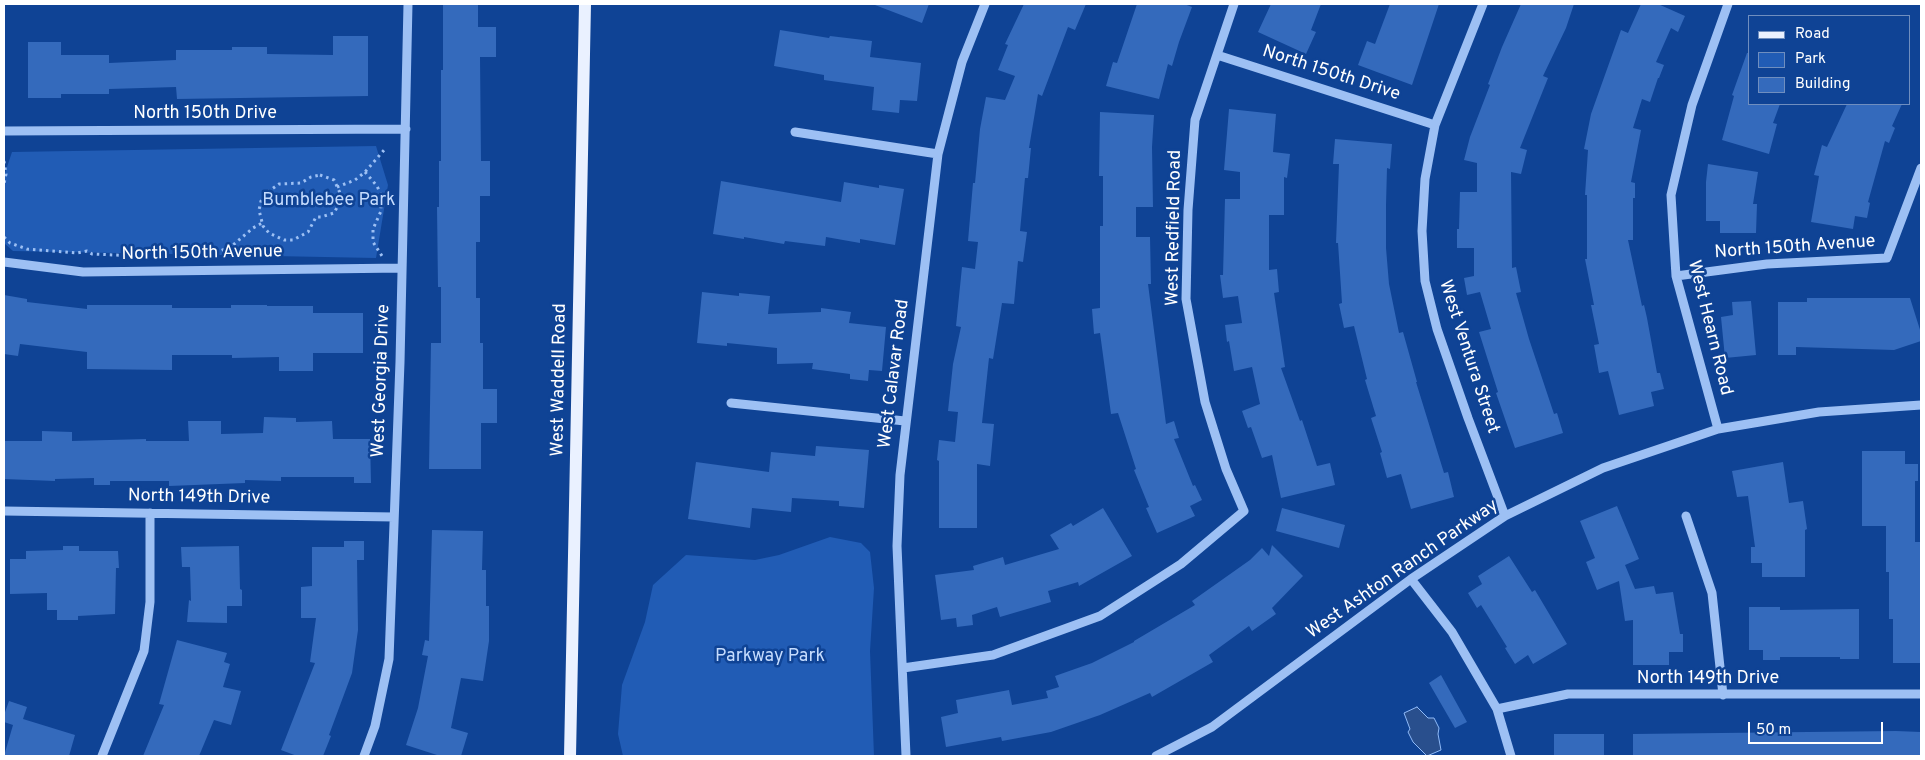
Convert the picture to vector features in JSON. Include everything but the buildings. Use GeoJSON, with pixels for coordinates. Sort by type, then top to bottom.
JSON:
{"type":"FeatureCollection","features":[{"type":"Feature","properties":{"kind":"main road","name":"West Waddell Road"},"geometry":{"type":"LineString","coordinates":[[570,756],[585,4]]}},
{"type":"Feature","properties":{"kind":"street","name":"West Georgia Drive"},"geometry":{"type":"LineString","coordinates":[[364,756],[374,726],[389,659],[402,268],[408,4]]}},
{"type":"Feature","properties":{"kind":"street","name":"West Calavar Road"},"geometry":{"type":"LineString","coordinates":[[906,756],[898,546],[900,475],[905,421],[938,154],[962,62],[985,4]]}},
{"type":"Feature","properties":{"kind":"street","name":"West Redfield Road"},"geometry":{"type":"LineString","coordinates":[[903,668],[992,655],[1100,616],[1181,564],[1244,510],[1226,469],[1205,402],[1186,299],[1188,210],[1195,120],[1234,4]]}},
{"type":"Feature","properties":{"kind":"street","name":"West Ventura Street"},"geometry":{"type":"LineString","coordinates":[[1483,4],[1436,125],[1425,179],[1422,231],[1425,281],[1437,329],[1505,516]]}},
{"type":"Feature","properties":{"kind":"street","name":"West Hearn Road"},"geometry":{"type":"LineString","coordinates":[[1718,428],[1676,276],[1671,195],[1692,105],[1728,4]]}},
{"type":"Feature","properties":{"kind":"street","name":"North 150th Drive"},"geometry":{"type":"LineString","coordinates":[[1218,55],[1436,125]]}},
{"type":"Feature","properties":{"kind":"street","name":"North 150th Drive"},"geometry":{"type":"LineString","coordinates":[[4,131],[406,129]]}},
{"type":"Feature","properties":{"kind":"street"},"geometry":{"type":"LineString","coordinates":[[795,132],[938,154]]}},
{"type":"Feature","properties":{"kind":"street","name":"North 150th Avenue"},"geometry":{"type":"LineString","coordinates":[[1676,276],[1767,264],[1887,258],[1921,168]]}},
{"type":"Feature","properties":{"kind":"street","name":"North 150th Avenue"},"geometry":{"type":"LineString","coordinates":[[4,262],[83,272],[402,268]]}},
{"type":"Feature","properties":{"kind":"street"},"geometry":{"type":"LineString","coordinates":[[731,403],[905,421]]}},
{"type":"Feature","properties":{"kind":"street","name":"West Ashton Ranch Parkway"},"geometry":{"type":"LineString","coordinates":[[1156,756],[1212,727],[1412,580],[1505,516],[1603,468],[1718,428],[1819,412],[1921,405]]}},
{"type":"Feature","properties":{"kind":"street","name":"North 149th Drive"},"geometry":{"type":"LineString","coordinates":[[4,511],[394,517]]}},
{"type":"Feature","properties":{"kind":"street"},"geometry":{"type":"LineString","coordinates":[[102,756],[144,651],[150,602],[150,513]]}},
{"type":"Feature","properties":{"kind":"street"},"geometry":{"type":"LineString","coordinates":[[1686,516],[1712,593],[1723,696]]}},
{"type":"Feature","properties":{"kind":"street"},"geometry":{"type":"LineString","coordinates":[[1412,580],[1452,632],[1497,709],[1511,756]]}},
{"type":"Feature","properties":{"kind":"street","name":"North 149th Drive"},"geometry":{"type":"LineString","coordinates":[[1497,709],[1568,694],[1723,696],[1921,694]]}},
{"type":"Feature","properties":{"kind":"path"},"geometry":{"type":"LineString","coordinates":[[337,188],[355,180],[365,172],[385,149]]}},
{"type":"Feature","properties":{"kind":"path"},"geometry":{"type":"LineString","coordinates":[[4,161],[6,174],[4,184]]}},
{"type":"Feature","properties":{"kind":"path"},"geometry":{"type":"LineString","coordinates":[[365,172],[377,186],[380,195],[381,211],[373,229],[373,242],[375,248],[384,257]]}},
{"type":"Feature","properties":{"kind":"path"},"geometry":{"type":"LineString","coordinates":[[320,175],[330,178],[337,188],[340,202],[334,213],[316,217],[308,232],[301,237],[284,240],[276,238],[269,233],[262,223],[259,210],[261,201],[265,194],[279,184],[301,183],[311,177],[320,175]]}},
{"type":"Feature","properties":{"kind":"path"},"geometry":{"type":"LineString","coordinates":[[208,257],[233,245],[262,223]]}},
{"type":"Feature","properties":{"kind":"path"},"geometry":{"type":"LineString","coordinates":[[4,237],[10,243],[27,249],[77,253],[87,251],[92,254],[141,257]]}},
{"type":"Feature","properties":{"kind":"green space","name":"Bumblebee Park"},"geometry":{"type":"Polygon","coordinates":[[[376,146],[388,185],[376,258],[13,251],[4,243],[4,176],[12,152],[376,146]]]}},
{"type":"Feature","properties":{"kind":"green space","name":"Parkway Park"},"geometry":{"type":"Polygon","coordinates":[[[830,537],[861,543],[870,552],[874,588],[870,651],[874,756],[623,756],[618,734],[622,685],[645,622],[653,585],[686,555],[755,560],[779,555],[830,537]]]}},
{"type":"Feature","properties":{"kind":"shaded area"},"geometry":{"type":"Polygon","coordinates":[[[1417,707],[1428,718],[1434,718],[1439,728],[1438,734],[1441,750],[1427,756],[1413,742],[1408,732],[1410,729],[1404,713],[1417,707]]]}}]}
